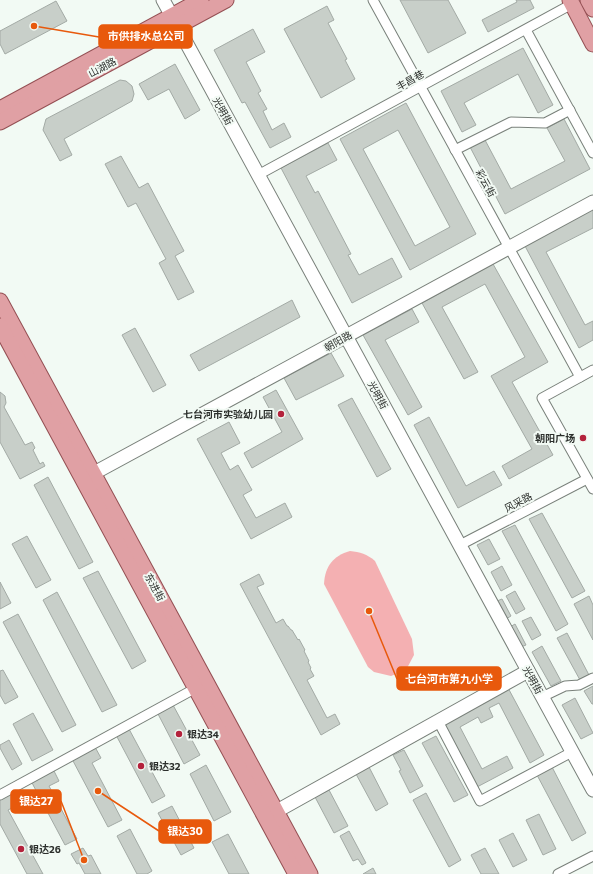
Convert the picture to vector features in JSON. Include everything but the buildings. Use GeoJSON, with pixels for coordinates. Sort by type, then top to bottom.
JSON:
{"type":"FeatureCollection","features":[{"type":"Feature","properties":{"kind":"main road","name":"光明街"},"geometry":{"type":"LineString","coordinates":[[163,0],[593,790]]}},
{"type":"Feature","properties":{"kind":"main road","name":"山湖路"},"geometry":{"type":"LineString","coordinates":[[0,122],[175,21],[201,0]]}},
{"type":"Feature","properties":{"kind":"main road","name":"山湖路"},"geometry":{"type":"LineString","coordinates":[[0,109],[175,21],[226,0]]}},
{"type":"Feature","properties":{"kind":"main road"},"geometry":{"type":"LineString","coordinates":[[588,0],[593,9]]}},
{"type":"Feature","properties":{"kind":"main road"},"geometry":{"type":"LineString","coordinates":[[571,2],[593,44]]}},
{"type":"Feature","properties":{"kind":"main road","name":"朝阳路"},"geometry":{"type":"LineString","coordinates":[[88,476],[593,202]]}},
{"type":"Feature","properties":{"kind":"main road","name":"东进街"},"geometry":{"type":"LineString","coordinates":[[0,301],[196,688],[296,874]]}},
{"type":"Feature","properties":{"kind":"main road","name":"东进街"},"geometry":{"type":"LineString","coordinates":[[0,326],[88,476],[310,874]]}},
{"type":"Feature","properties":{"kind":"main road"},"geometry":{"type":"LineString","coordinates":[[276,811],[528,671]]}},
{"type":"Feature","properties":{"kind":"street","name":"彩云街"},"geometry":{"type":"LineString","coordinates":[[373,0],[580,377]]}},
{"type":"Feature","properties":{"kind":"street","name":"丰昌巷"},"geometry":{"type":"LineString","coordinates":[[258,175],[526,30],[571,2]]}},
{"type":"Feature","properties":{"kind":"street"},"geometry":{"type":"LineString","coordinates":[[526,30],[593,153]]}},
{"type":"Feature","properties":{"kind":"street"},"geometry":{"type":"LineString","coordinates":[[455,150],[511,122],[545,123],[570,110]]}},
{"type":"Feature","properties":{"kind":"street"},"geometry":{"type":"LineString","coordinates":[[593,370],[542,398],[593,489]]}},
{"type":"Feature","properties":{"kind":"street","name":"风采路"},"geometry":{"type":"LineString","coordinates":[[460,545],[587,479]]}},
{"type":"Feature","properties":{"kind":"street"},"geometry":{"type":"LineString","coordinates":[[542,697],[565,686],[579,685],[593,678]]}},
{"type":"Feature","properties":{"kind":"street"},"geometry":{"type":"LineString","coordinates":[[0,795],[196,688]]}},
{"type":"Feature","properties":{"kind":"street"},"geometry":{"type":"LineString","coordinates":[[438,721],[480,801],[572,752]]}},
{"type":"Feature","properties":{"kind":"street"},"geometry":{"type":"LineString","coordinates":[[558,874],[593,856]]}},
{"type":"Feature","properties":{"kind":"shaded area"},"geometry":{"type":"Polygon","coordinates":[[[350,551],[363,554],[375,561],[412,639],[414,655],[406,670],[391,676],[374,672],[368,667],[324,584],[326,572],[331,563],[339,556],[350,551]]]}},
{"type":"Feature","properties":{"kind":"place","name":"市供排水总公司"},"geometry":{"type":"Point","coordinates":[34,26]}},
{"type":"Feature","properties":{"kind":"place","name":"七台河市实验幼儿园"},"geometry":{"type":"Point","coordinates":[281,414]}},
{"type":"Feature","properties":{"kind":"place","name":"朝阳广场"},"geometry":{"type":"Point","coordinates":[583,438]}},
{"type":"Feature","properties":{"kind":"place","name":"七台河市第九小学"},"geometry":{"type":"Point","coordinates":[369,611]}},
{"type":"Feature","properties":{"kind":"place","name":"银达34"},"geometry":{"type":"Point","coordinates":[179,734]}},
{"type":"Feature","properties":{"kind":"place","name":"银达32"},"geometry":{"type":"Point","coordinates":[141,766]}},
{"type":"Feature","properties":{"kind":"place","name":"银达30"},"geometry":{"type":"Point","coordinates":[98,791]}},
{"type":"Feature","properties":{"kind":"place","name":"银达26"},"geometry":{"type":"Point","coordinates":[21,849]}},
{"type":"Feature","properties":{"kind":"place","name":"银达27"},"geometry":{"type":"Point","coordinates":[84,860]}}]}
